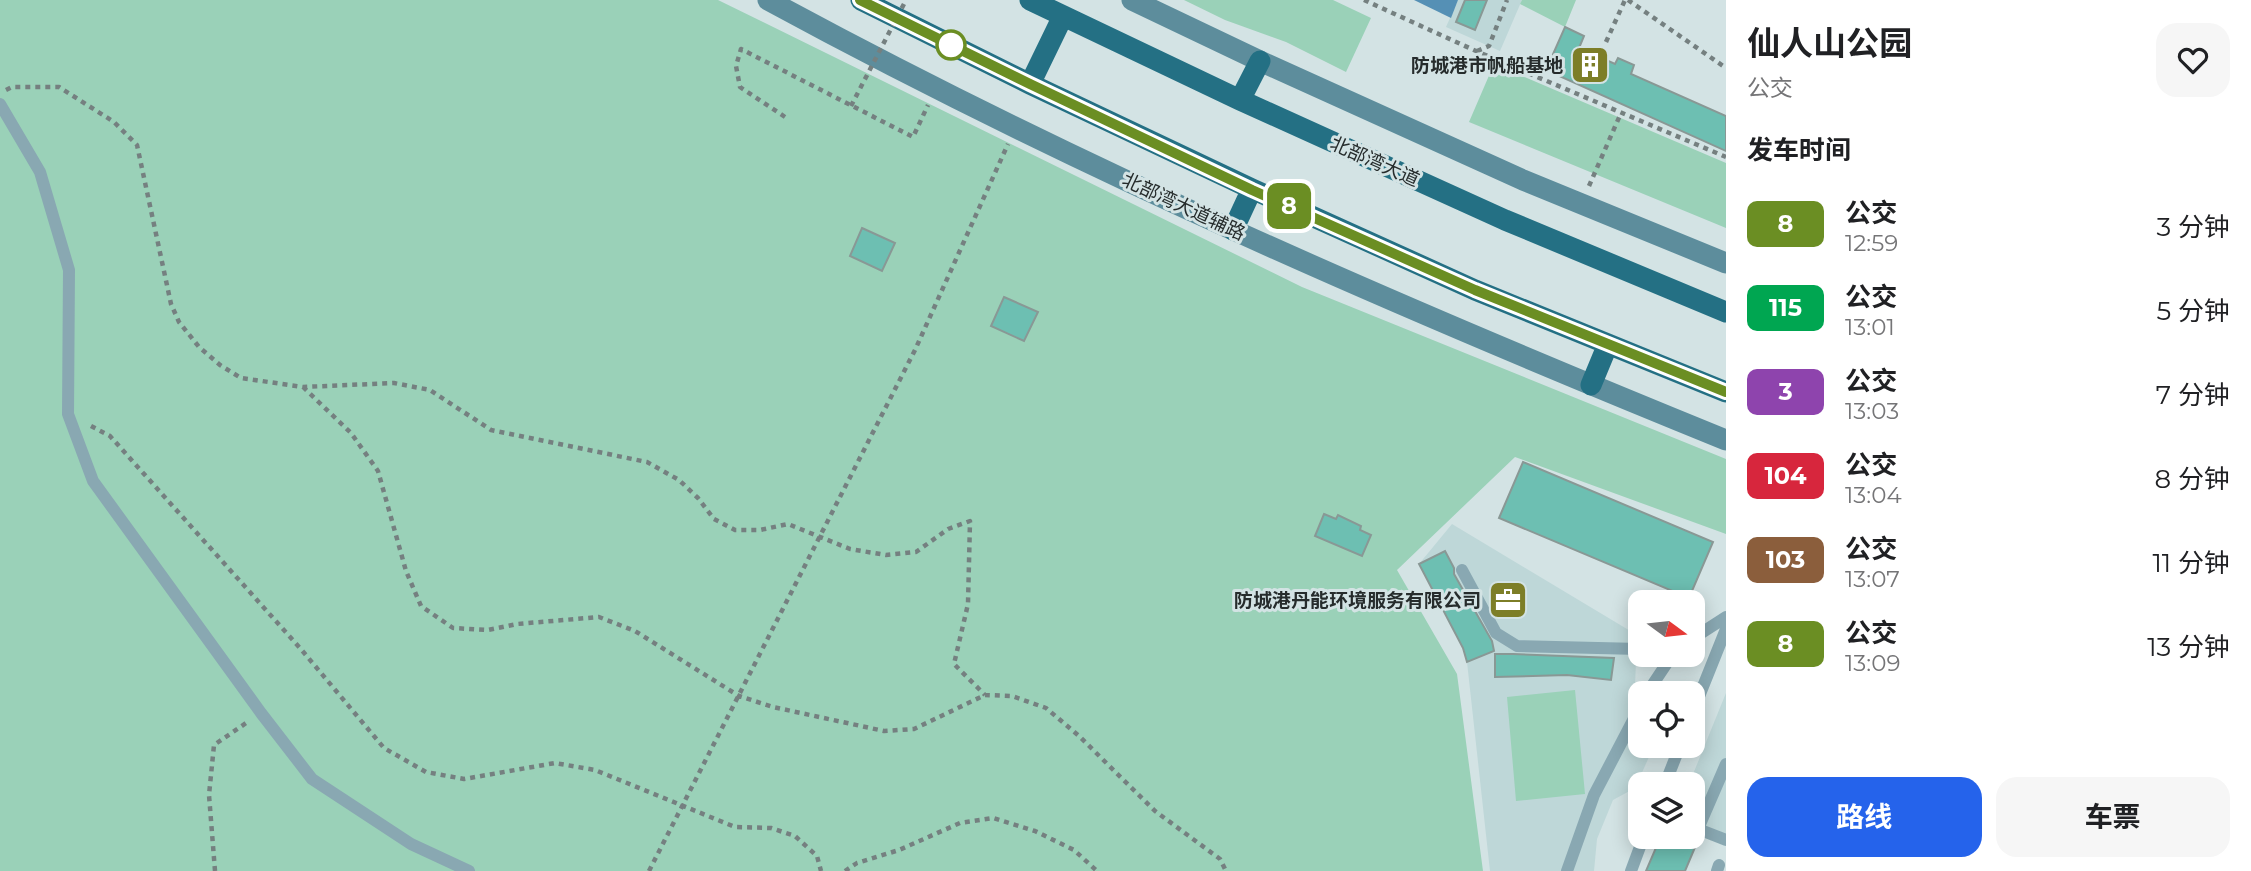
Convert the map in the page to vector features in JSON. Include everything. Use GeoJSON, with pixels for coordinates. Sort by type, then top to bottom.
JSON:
{"type":"FeatureCollection","features":[{"type":"Feature","properties":{"kind":"highway"},"geometry":{"type":"LineString","coordinates":[[861,0],[1252,190],[1475,290],[1726,393]]}},
{"type":"Feature","properties":{"kind":"highway","name":"北部湾大道"},"geometry":{"type":"LineString","coordinates":[[1030,0],[1240,100],[1505,220],[1726,312]]}},
{"type":"Feature","properties":{"kind":"highway"},"geometry":{"type":"LineString","coordinates":[[1030,84],[1063,16]]}},
{"type":"Feature","properties":{"kind":"highway"},"geometry":{"type":"LineString","coordinates":[[1240,100],[1260,61]]}},
{"type":"Feature","properties":{"kind":"highway"},"geometry":{"type":"LineString","coordinates":[[1233,230],[1252,190]]}},
{"type":"Feature","properties":{"kind":"highway"},"geometry":{"type":"LineString","coordinates":[[1591,386],[1608,344]]}},
{"type":"Feature","properties":{"kind":"main road","name":"北部湾大道辅路"},"geometry":{"type":"LineString","coordinates":[[768,0],[1011,125],[1233,230],[1475,338],[1726,440]]}},
{"type":"Feature","properties":{"kind":"main road"},"geometry":{"type":"LineString","coordinates":[[1132,0],[1523,180],[1726,263]]}},
{"type":"Feature","properties":{"kind":"lane"},"geometry":{"type":"LineString","coordinates":[[0,104],[40,172],[69,270],[68,414],[93,481],[312,779],[411,844],[469,871]]}},
{"type":"Feature","properties":{"kind":"lane"},"geometry":{"type":"LineString","coordinates":[[1462,570],[1496,633],[1517,646],[1628,649]]}},
{"type":"Feature","properties":{"kind":"lane"},"geometry":{"type":"LineString","coordinates":[[1705,631],[1726,617]]}},
{"type":"Feature","properties":{"kind":"lane"},"geometry":{"type":"LineString","coordinates":[[1705,682],[1726,629]]}},
{"type":"Feature","properties":{"kind":"lane"},"geometry":{"type":"LineString","coordinates":[[1567,871],[1594,795],[1628,730]]}},
{"type":"Feature","properties":{"kind":"lane"},"geometry":{"type":"LineString","coordinates":[[1726,764],[1699,829],[1726,841]]}},
{"type":"Feature","properties":{"kind":"lane"},"geometry":{"type":"LineString","coordinates":[[1631,871],[1639,849]]}},
{"type":"Feature","properties":{"kind":"path"},"geometry":{"type":"LineString","coordinates":[[851,106],[906,0]]}},
{"type":"Feature","properties":{"kind":"path"},"geometry":{"type":"LineString","coordinates":[[1364,0],[1476,51],[1726,157]]}},
{"type":"Feature","properties":{"kind":"path"},"geometry":{"type":"LineString","coordinates":[[1476,51],[1489,46],[1507,0]]}},
{"type":"Feature","properties":{"kind":"path"},"geometry":{"type":"LineString","coordinates":[[1606,42],[1626,0],[1726,68]]}},
{"type":"Feature","properties":{"kind":"path"},"geometry":{"type":"LineString","coordinates":[[785,117],[740,87],[736,66],[741,49],[905,134]]}},
{"type":"Feature","properties":{"kind":"path"},"geometry":{"type":"LineString","coordinates":[[0,92],[12,87],[60,87],[114,122],[137,145],[171,304],[179,322],[199,347],[241,379],[303,387],[394,383],[430,390],[491,430],[647,461],[679,481],[698,498],[714,520],[735,530],[760,530],[788,524],[850,549],[886,555],[916,552],[948,529],[970,522],[968,604],[954,664],[985,695]]}},
{"type":"Feature","properties":{"kind":"path"},"geometry":{"type":"LineString","coordinates":[[1581,204],[1621,113]]}},
{"type":"Feature","properties":{"kind":"path"},"geometry":{"type":"LineString","coordinates":[[649,871],[915,350],[1009,141]]}},
{"type":"Feature","properties":{"kind":"path"},"geometry":{"type":"LineString","coordinates":[[303,387],[351,433],[378,471],[406,571],[421,606],[453,628],[488,630],[517,624],[599,617],[635,631],[739,696],[884,731],[914,729],[985,695],[1012,696],[1046,708],[1079,736],[1155,811],[1220,859],[1226,871]]}},
{"type":"Feature","properties":{"kind":"path"},"geometry":{"type":"LineString","coordinates":[[68,414],[110,436],[300,648],[384,748],[426,772],[464,779],[555,763],[594,770],[735,827],[771,828],[795,836],[817,856],[821,871]]}},
{"type":"Feature","properties":{"kind":"path"},"geometry":{"type":"LineString","coordinates":[[215,871],[209,795],[214,745],[261,713]]}},
{"type":"Feature","properties":{"kind":"path"},"geometry":{"type":"LineString","coordinates":[[845,871],[857,863],[899,850],[960,824],[993,818],[1035,831],[1074,850],[1097,871]]}},
{"type":"Feature","properties":{"kind":"shaded area"},"geometry":{"type":"Polygon","coordinates":[[[1458,0],[1522,0],[1500,51],[1446,27],[1458,0]]]}},
{"type":"Feature","properties":{"kind":"shaded area"},"geometry":{"type":"Polygon","coordinates":[[[1452,524],[1628,630],[1628,667],[1636,667],[1635,681],[1628,681],[1628,758],[1649,758],[1642,772],[1628,772],[1628,792],[1613,800],[1597,839],[1594,871],[1490,871],[1467,662],[1463,648],[1419,564],[1452,524]]]}},
{"type":"Feature","properties":{"kind":"shaded area"},"geometry":{"type":"Polygon","coordinates":[[[1726,693],[1726,845],[1705,836],[1705,772],[1694,772],[1700,758],[1705,758],[1705,745],[1726,693]]]}},
{"type":"Feature","properties":{"kind":"green space"},"geometry":{"type":"Polygon","coordinates":[[[0,0],[718,0],[1302,287],[1726,459],[1726,534],[1515,457],[1397,570],[1457,674],[1483,871],[0,871],[0,0]]]}},
{"type":"Feature","properties":{"kind":"green space"},"geometry":{"type":"Polygon","coordinates":[[[1184,0],[1333,0],[1371,18],[1346,72],[1286,42],[1225,20],[1184,0]]]}},
{"type":"Feature","properties":{"kind":"green space"},"geometry":{"type":"Polygon","coordinates":[[[1522,0],[1576,0],[1565,27],[1520,4],[1522,0]]]}},
{"type":"Feature","properties":{"kind":"green space"},"geometry":{"type":"Polygon","coordinates":[[[1494,64],[1726,163],[1726,228],[1469,122],[1494,64]]]}},
{"type":"Feature","properties":{"kind":"green space"},"geometry":{"type":"Polygon","coordinates":[[[1575,690],[1585,794],[1516,801],[1507,697],[1575,690]]]}},
{"type":"Feature","properties":{"kind":"water"},"geometry":{"type":"Polygon","coordinates":[[[1414,0],[1458,0],[1451,18],[1414,0]]]}},
{"type":"Feature","properties":{"kind":"building"},"geometry":{"type":"Polygon","coordinates":[[[1465,0],[1487,0],[1475,30],[1456,22],[1465,0]]]}},
{"type":"Feature","properties":{"kind":"building"},"geometry":{"type":"Polygon","coordinates":[[[1565,27],[1584,36],[1579,48],[1615,64],[1618,58],[1634,65],[1631,74],[1726,116],[1726,151],[1546,70],[1565,27]]]}},
{"type":"Feature","properties":{"kind":"building"},"geometry":{"type":"Polygon","coordinates":[[[862,228],[895,243],[882,271],[850,256],[862,228]]]}},
{"type":"Feature","properties":{"kind":"building"},"geometry":{"type":"Polygon","coordinates":[[[1004,297],[1038,312],[1024,341],[991,326],[1004,297]]]}},
{"type":"Feature","properties":{"kind":"building"},"geometry":{"type":"Polygon","coordinates":[[[1523,462],[1713,542],[1692,590],[1670,590],[1499,518],[1523,462]]]}},
{"type":"Feature","properties":{"kind":"building"},"geometry":{"type":"Polygon","coordinates":[[[1324,514],[1336,519],[1338,515],[1361,526],[1360,530],[1371,535],[1362,556],[1315,536],[1324,514]]]}},
{"type":"Feature","properties":{"kind":"building"},"geometry":{"type":"Polygon","coordinates":[[[1445,551],[1454,568],[1454,574],[1492,641],[1494,651],[1467,662],[1463,648],[1419,564],[1445,551]]]}},
{"type":"Feature","properties":{"kind":"building"},"geometry":{"type":"Polygon","coordinates":[[[1495,654],[1614,658],[1611,680],[1567,675],[1495,677],[1495,654]]]}},
{"type":"Feature","properties":{"kind":"building"},"geometry":{"type":"Polygon","coordinates":[[[1655,849],[1694,849],[1685,871],[1646,871],[1655,849]]]}},
{"type":"Feature","properties":{"kind":"bus line","name":"8"},"geometry":{"type":"LineString","coordinates":[[860,0],[1252,190],[1475,290],[1726,392]]}},
{"type":"Feature","properties":{"kind":"place","name":"防城港市帆船基地"},"geometry":{"type":"Point","coordinates":[1590,65]}},
{"type":"Feature","properties":{"kind":"place","name":"防城港丹能环境服务有限公司"},"geometry":{"type":"Point","coordinates":[1508,600]}}]}
